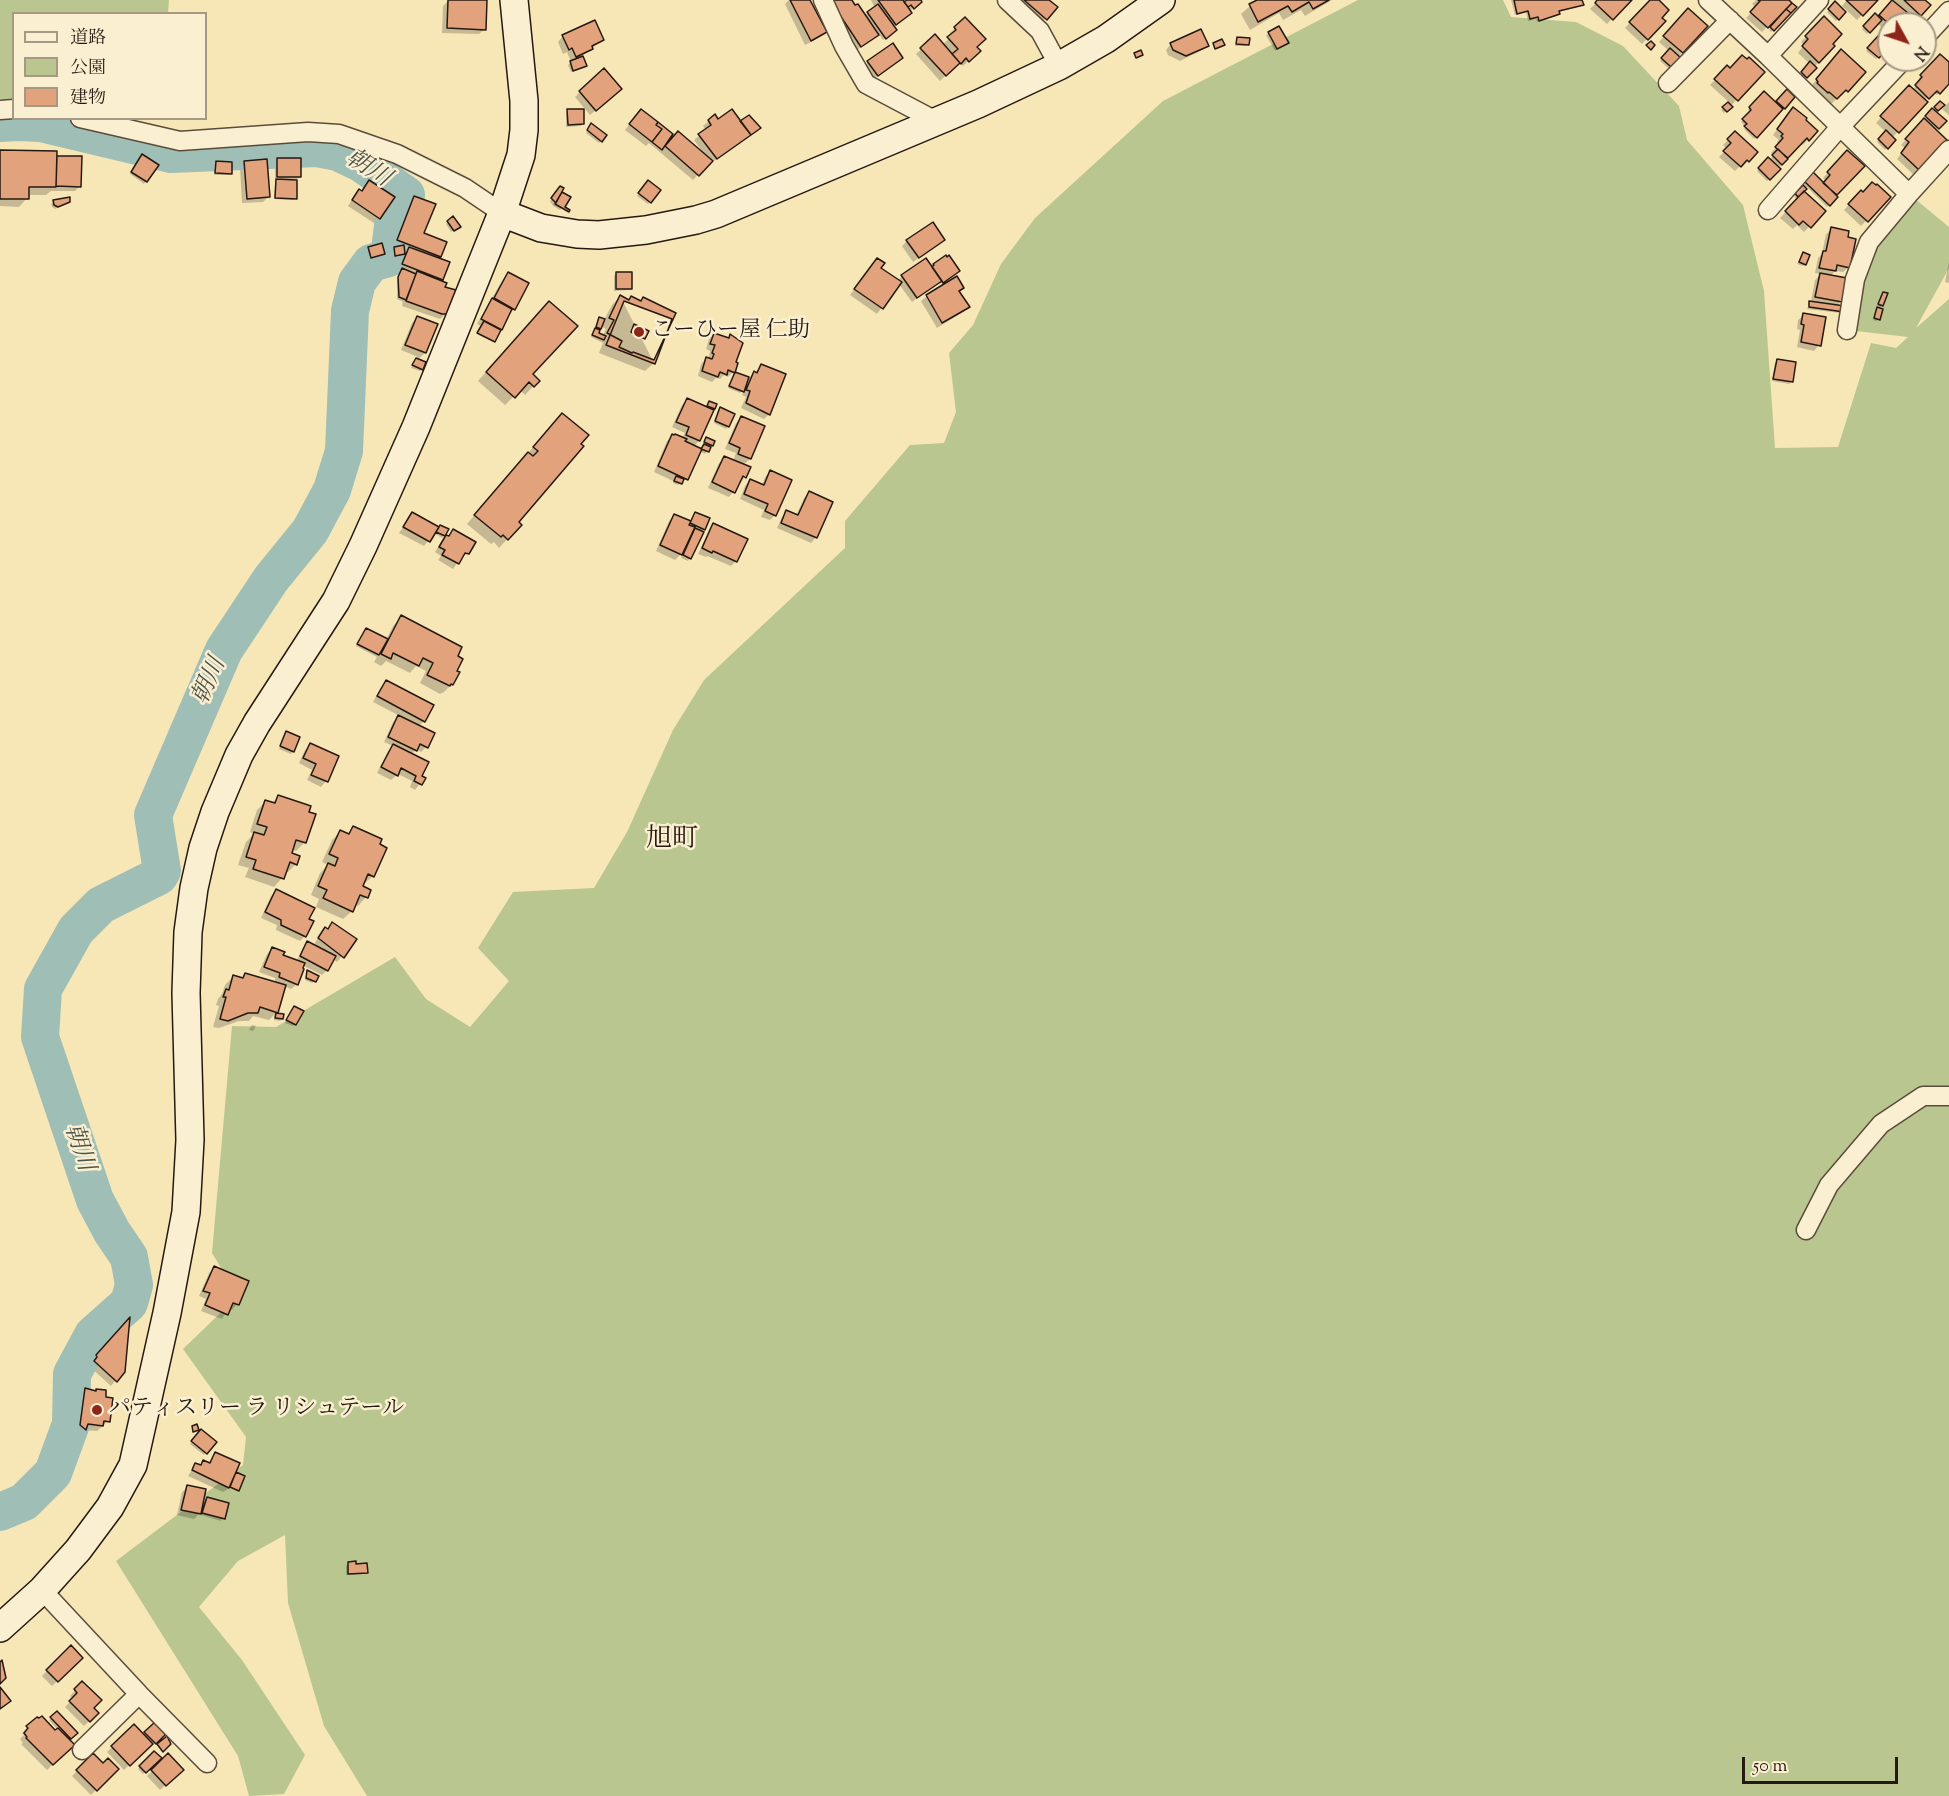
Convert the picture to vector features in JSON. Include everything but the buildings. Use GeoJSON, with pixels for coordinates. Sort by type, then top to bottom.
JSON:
{"type":"FeatureCollection","features":[{"type":"Feature","properties":{"kind":"street"},"geometry":{"type":"LineString","coordinates":[[0,1628],[42,1590],[78,1550],[110,1507],[133,1465],[165,1325],[186,1212],[190,1140],[186,993],[188,932],[194,888],[203,848],[214,812],[239,755],[257,723],[336,601],[363,546],[416,427],[502,213],[521,154],[524,130],[524,101],[514,0]]}},
{"type":"Feature","properties":{"kind":"street"},"geometry":{"type":"LineString","coordinates":[[823,0],[844,46],[866,84],[936,121]]}},
{"type":"Feature","properties":{"kind":"street"},"geometry":{"type":"LineString","coordinates":[[1007,0],[1040,31],[1059,66]]}},
{"type":"Feature","properties":{"kind":"street"},"geometry":{"type":"LineString","coordinates":[[89,120],[180,141],[308,132],[339,134],[397,154],[465,188],[502,213],[541,228],[577,234],[622,233],[696,220],[738,206],[978,104],[1059,66],[1106,39],[1161,0]]}},
{"type":"Feature","properties":{"kind":"street"},"geometry":{"type":"LineString","coordinates":[[1708,0],[1909,194]]}},
{"type":"Feature","properties":{"kind":"street"},"geometry":{"type":"LineString","coordinates":[[1768,56],[1819,0]]}},
{"type":"Feature","properties":{"kind":"street"},"geometry":{"type":"LineString","coordinates":[[1937,24],[1949,11]]}},
{"type":"Feature","properties":{"kind":"street"},"geometry":{"type":"LineString","coordinates":[[1668,83],[1730,20]]}},
{"type":"Feature","properties":{"kind":"street"},"geometry":{"type":"LineString","coordinates":[[1768,210],[1839,128],[1892,72]]}},
{"type":"Feature","properties":{"kind":"street"},"geometry":{"type":"LineString","coordinates":[[1847,330],[1855,279],[1869,242],[1949,150]]}},
{"type":"Feature","properties":{"kind":"street"},"geometry":{"type":"LineString","coordinates":[[1806,1230],[1829,1185],[1881,1124],[1923,1096],[1949,1096]]}},
{"type":"Feature","properties":{"kind":"street"},"geometry":{"type":"LineString","coordinates":[[42,1590],[207,1763]]}},
{"type":"Feature","properties":{"kind":"street"},"geometry":{"type":"LineString","coordinates":[[82,1750],[139,1694]]}},
{"type":"Feature","properties":{"kind":"green space"},"geometry":{"type":"Polygon","coordinates":[[[0,0],[169,0],[168,12],[12,12],[12,103],[0,99],[0,0]]]}},
{"type":"Feature","properties":{"kind":"green space"},"geometry":{"type":"Polygon","coordinates":[[[1358,0],[1503,0],[1511,17],[1576,22],[1623,46],[1679,106],[1687,140],[1743,205],[1764,291],[1775,448],[1838,447],[1871,343],[1896,348],[1908,337],[1847,330],[1864,256],[1909,194],[1949,227],[1949,268],[1916,328],[1949,299],[1949,1796],[367,1796],[324,1726],[288,1603],[285,1535],[238,1561],[199,1607],[242,1660],[305,1755],[284,1794],[249,1796],[238,1756],[116,1561],[243,1465],[246,1437],[183,1349],[238,1296],[212,1253],[232,1026],[276,1027],[395,957],[426,999],[470,1027],[509,981],[478,948],[513,892],[594,888],[627,832],[673,730],[704,680],[845,548],[845,521],[910,445],[944,443],[956,412],[949,353],[973,325],[1001,264],[1035,218],[1163,101],[1358,0]]]}},
{"type":"Feature","properties":{"kind":"waterway","name":"朝川"},"geometry":{"type":"LineString","coordinates":[[0,123],[41,123],[171,154],[317,148],[338,152],[361,163],[406,195],[394,218],[389,258],[371,263],[357,282],[350,311],[344,451],[332,490],[310,531],[271,579],[224,650],[153,815],[162,871],[159,876],[101,905],[76,930],[43,989],[40,1037],[95,1200],[129,1257],[134,1285],[129,1303],[93,1335],[72,1374],[71,1424],[53,1473],[24,1502],[0,1512]]}},
{"type":"Feature","properties":{"kind":"place","name":"こーひー屋 仁助"},"geometry":{"type":"Point","coordinates":[639,332]}},
{"type":"Feature","properties":{"kind":"place","name":"パティスリー ラ リシュテール"},"geometry":{"type":"Point","coordinates":[97,1410]}},
{"type":"Feature","properties":{"kind":"district","name":"旭町"},"geometry":{"type":"Point","coordinates":[672,842]}}]}
